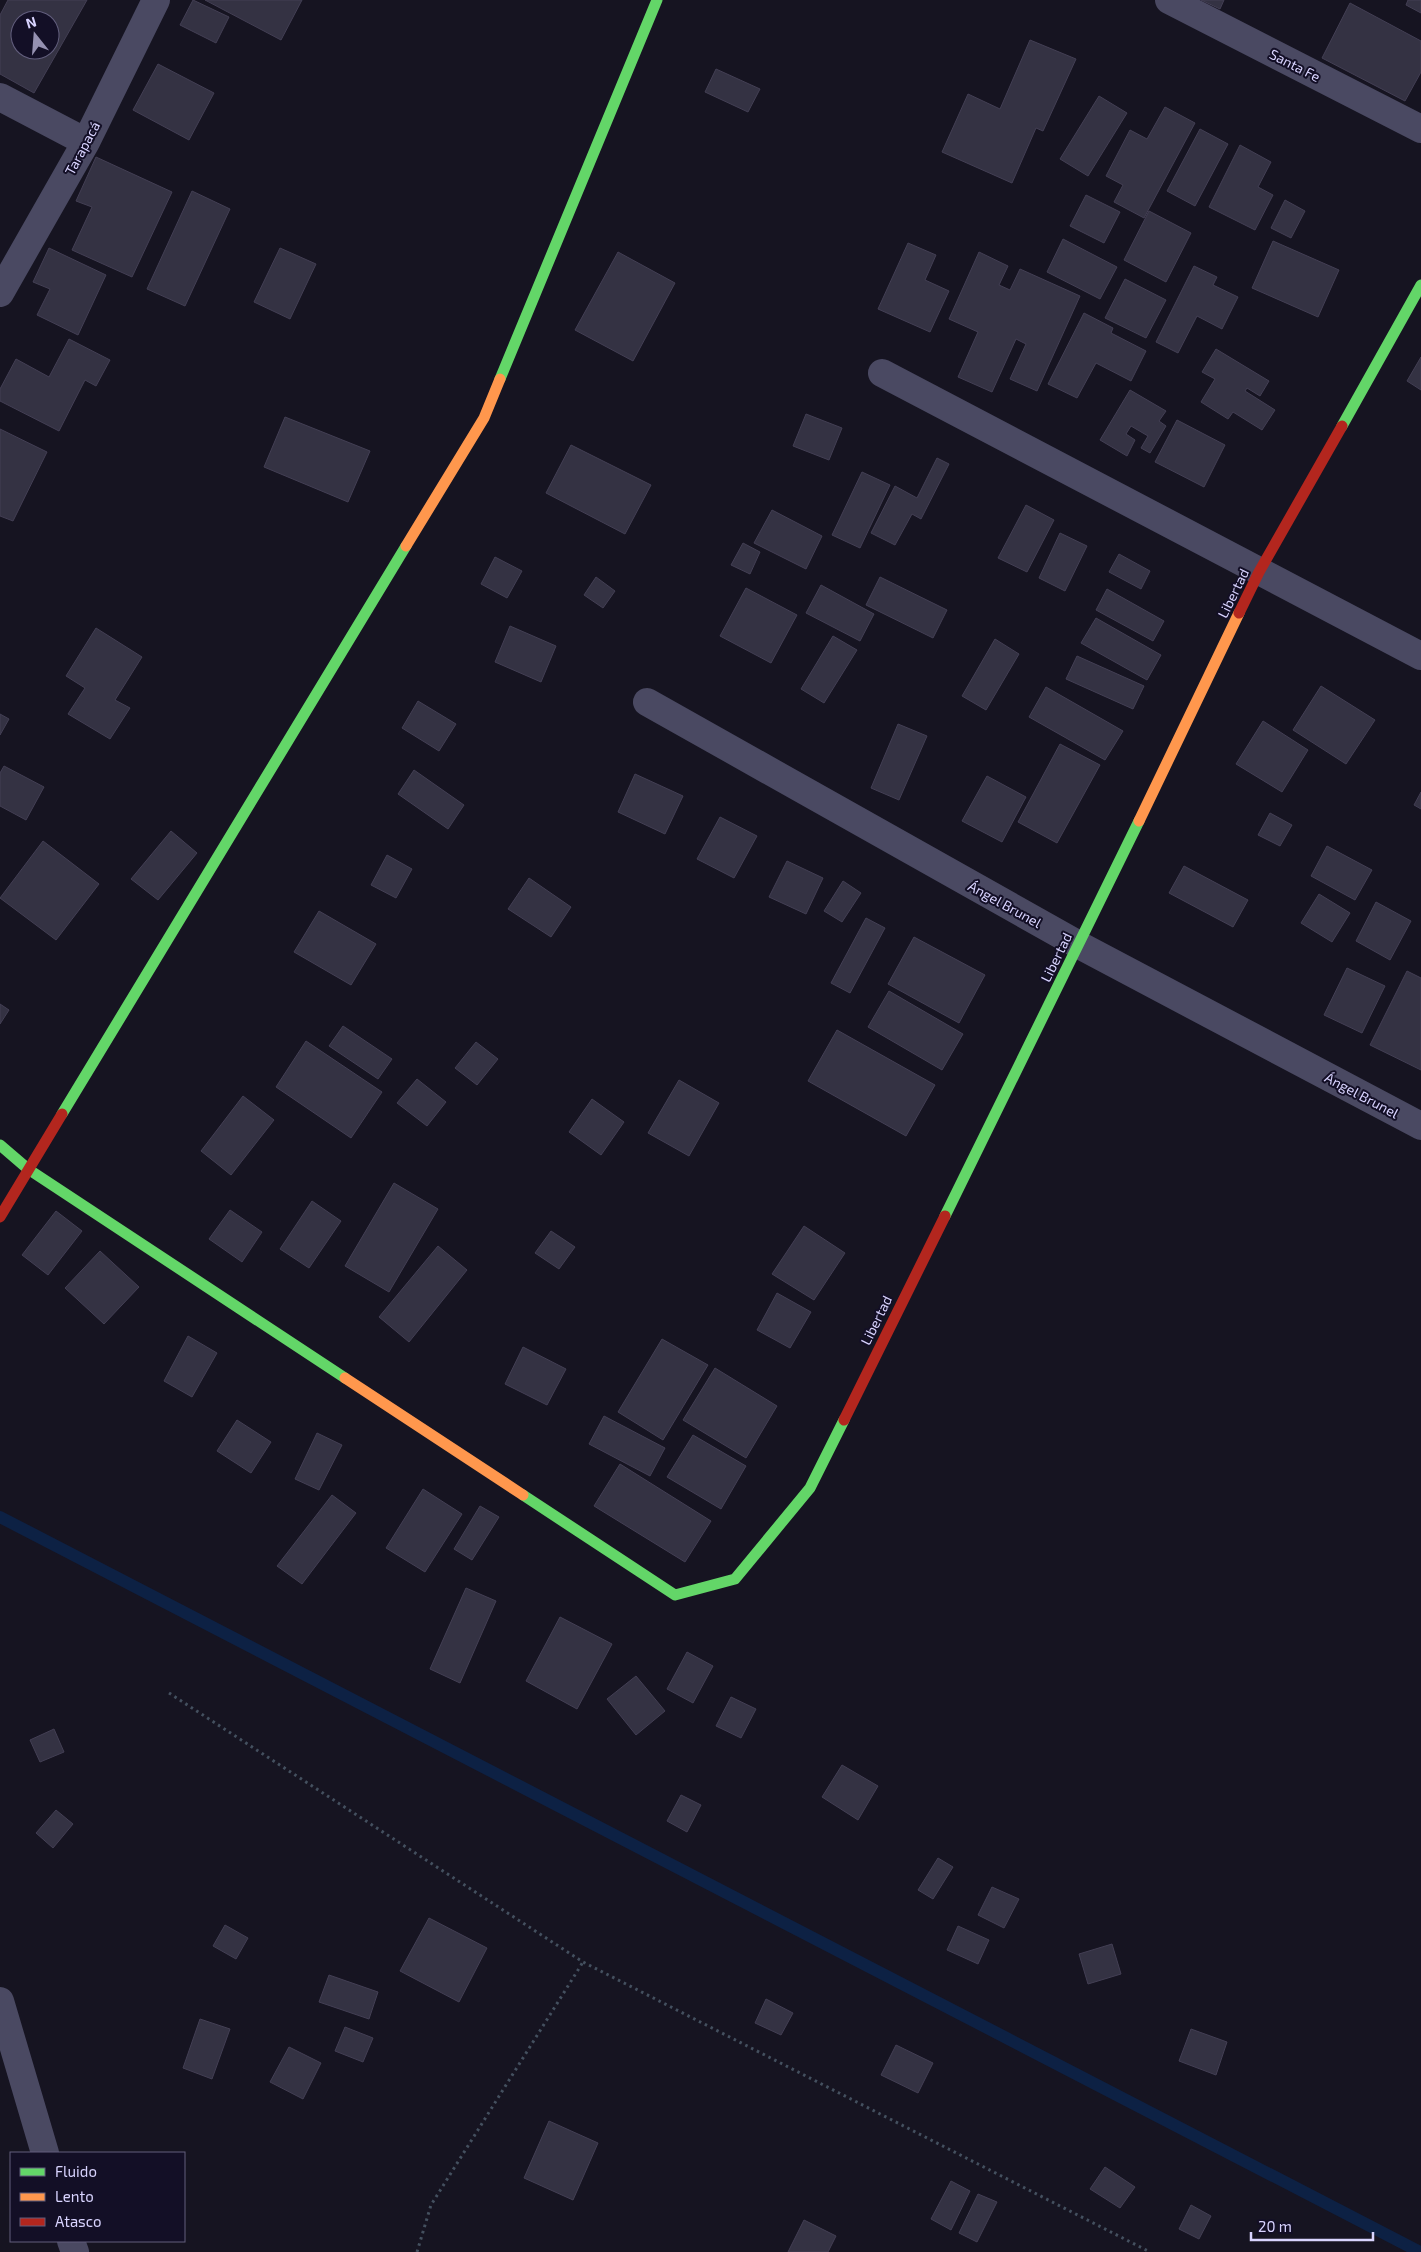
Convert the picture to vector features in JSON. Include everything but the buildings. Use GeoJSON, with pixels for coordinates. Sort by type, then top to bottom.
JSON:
{"type":"FeatureCollection","features":[{"type":"Feature","properties":{"kind":"street","name":"Tarapacá"},"geometry":{"type":"LineString","coordinates":[[0,293],[86,142],[156,0]]}},
{"type":"Feature","properties":{"kind":"street"},"geometry":{"type":"LineString","coordinates":[[0,1217],[484,418],[657,0]]}},
{"type":"Feature","properties":{"kind":"street","name":"Santa Fe"},"geometry":{"type":"LineString","coordinates":[[1169,0],[1421,129]]}},
{"type":"Feature","properties":{"kind":"street"},"geometry":{"type":"LineString","coordinates":[[0,98],[86,142]]}},
{"type":"Feature","properties":{"kind":"street","name":"Libertad"},"geometry":{"type":"LineString","coordinates":[[28,1168],[675,1594],[735,1579],[810,1488],[1078,945],[1259,572],[1421,285]]}},
{"type":"Feature","properties":{"kind":"street"},"geometry":{"type":"LineString","coordinates":[[882,373],[1421,656]]}},
{"type":"Feature","properties":{"kind":"street","name":"Ángel Brunel"},"geometry":{"type":"LineString","coordinates":[[647,702],[1078,945],[1421,1126]]}},
{"type":"Feature","properties":{"kind":"street"},"geometry":{"type":"LineString","coordinates":[[0,1145],[28,1168]]}},
{"type":"Feature","properties":{"kind":"street"},"geometry":{"type":"LineString","coordinates":[[0,2001],[45,2152]]}},
{"type":"Feature","properties":{"kind":"path"},"geometry":{"type":"LineString","coordinates":[[169,1693],[583,1962],[1150,2252]]}},
{"type":"Feature","properties":{"kind":"path"},"geometry":{"type":"LineString","coordinates":[[417,2252],[431,2205],[583,1962]]}},
{"type":"Feature","properties":{"kind":"waterway"},"geometry":{"type":"LineString","coordinates":[[0,1517],[1420,2252]]}},
{"type":"Feature","properties":{"kind":"traffic: fast"},"geometry":{"type":"LineString","coordinates":[[500,379],[657,0]]}},
{"type":"Feature","properties":{"kind":"traffic: fast"},"geometry":{"type":"LineString","coordinates":[[1342,426],[1421,285]]}},
{"type":"Feature","properties":{"kind":"traffic: fast"},"geometry":{"type":"LineString","coordinates":[[62,1114],[406,546]]}},
{"type":"Feature","properties":{"kind":"traffic: fast"},"geometry":{"type":"LineString","coordinates":[[945,1216],[1139,821]]}},
{"type":"Feature","properties":{"kind":"traffic: fast"},"geometry":{"type":"LineString","coordinates":[[0,1145],[28,1169],[345,1378]]}},
{"type":"Feature","properties":{"kind":"traffic: fast"},"geometry":{"type":"LineString","coordinates":[[523,1495],[675,1595],[735,1579],[810,1488],[844,1420]]}},
{"type":"Feature","properties":{"kind":"traffic: slow"},"geometry":{"type":"LineString","coordinates":[[406,546],[484,418],[500,379]]}},
{"type":"Feature","properties":{"kind":"traffic: slow"},"geometry":{"type":"LineString","coordinates":[[1139,821],[1239,613]]}},
{"type":"Feature","properties":{"kind":"traffic: slow"},"geometry":{"type":"LineString","coordinates":[[345,1378],[523,1495]]}},
{"type":"Feature","properties":{"kind":"traffic: jam"},"geometry":{"type":"LineString","coordinates":[[1239,613],[1259,572],[1342,426]]}},
{"type":"Feature","properties":{"kind":"traffic: jam"},"geometry":{"type":"LineString","coordinates":[[0,1217],[62,1114]]}},
{"type":"Feature","properties":{"kind":"traffic: jam"},"geometry":{"type":"LineString","coordinates":[[844,1420],[945,1216]]}}]}
